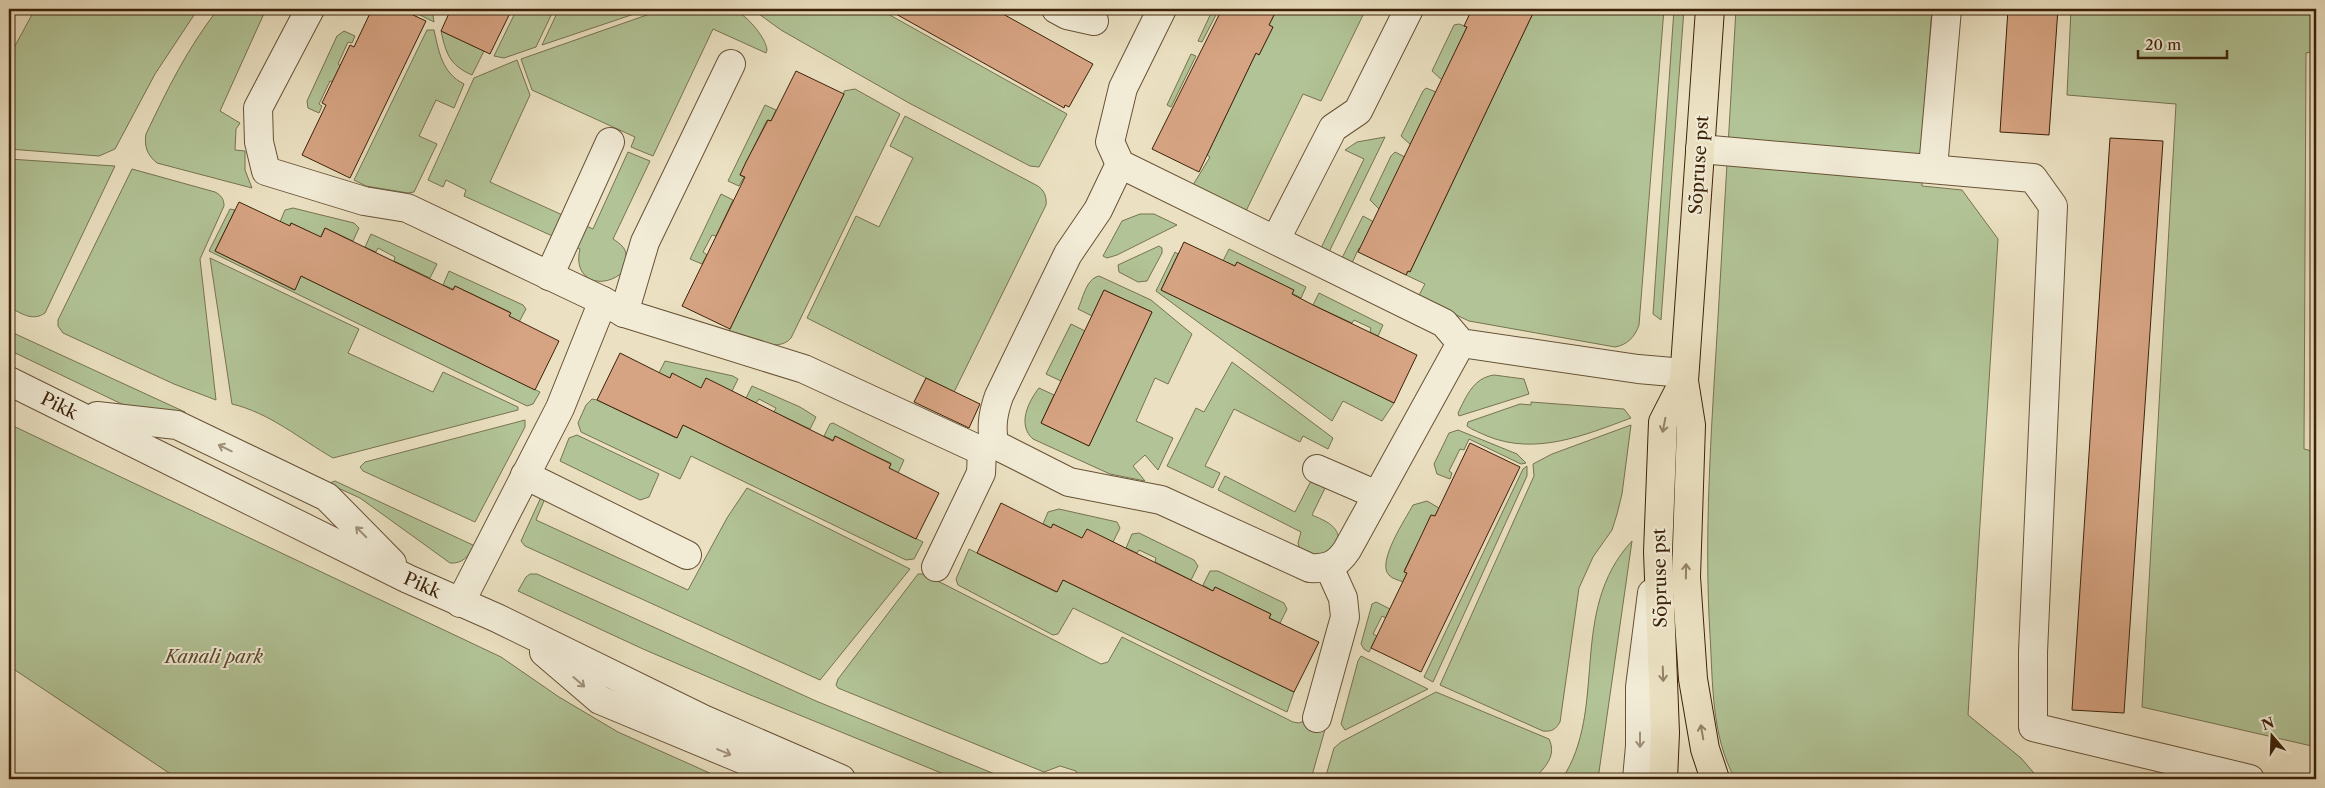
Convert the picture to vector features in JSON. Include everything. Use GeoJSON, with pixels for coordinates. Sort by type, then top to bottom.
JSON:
{"type":"FeatureCollection","features":[{"type":"Feature","properties":{"kind":"main road","name":"Sõpruse pst"},"geometry":{"type":"LineString","coordinates":[[1710,9],[1684,377],[1690,425],[1686,577],[1692,679],[1705,749],[1715,779]]}},
{"type":"Feature","properties":{"kind":"main road","name":"Sõpruse pst"},"geometry":{"type":"LineString","coordinates":[[1663,779],[1665,733],[1658,552],[1663,422],[1684,377]]}},
{"type":"Feature","properties":{"kind":"street"},"geometry":{"type":"LineString","coordinates":[[310,9],[258,108],[259,142],[266,171],[364,201],[407,208],[613,307],[804,369],[1069,482],[1161,500],[1310,568],[1329,567],[1342,558],[1460,343]]}},
{"type":"Feature","properties":{"kind":"street"},"geometry":{"type":"LineString","coordinates":[[1056,9],[1066,15],[1094,21]]}},
{"type":"Feature","properties":{"kind":"street"},"geometry":{"type":"LineString","coordinates":[[1162,9],[1123,88],[1110,142],[1120,164],[1444,323],[1460,343],[1684,377]]}},
{"type":"Feature","properties":{"kind":"street"},"geometry":{"type":"LineString","coordinates":[[1276,240],[1333,128],[1358,111],[1409,9]]}},
{"type":"Feature","properties":{"kind":"street"},"geometry":{"type":"LineString","coordinates":[[1933,168],[1947,9]]}},
{"type":"Feature","properties":{"kind":"street"},"geometry":{"type":"LineString","coordinates":[[460,602],[613,307],[731,64]]}},
{"type":"Feature","properties":{"kind":"street"},"geometry":{"type":"LineString","coordinates":[[549,276],[610,142]]}},
{"type":"Feature","properties":{"kind":"street"},"geometry":{"type":"LineString","coordinates":[[1700,149],[1781,158],[1933,168],[2033,178],[2054,206],[2033,642],[2032,727],[2250,779]]}},
{"type":"Feature","properties":{"kind":"street"},"geometry":{"type":"LineString","coordinates":[[936,567],[981,473],[992,428],[993,413],[999,396],[1068,254],[1098,210],[1120,164]]}},
{"type":"Feature","properties":{"kind":"street","name":"Pikk"},"geometry":{"type":"LineString","coordinates":[[9,381],[80,414],[408,579],[516,627],[704,719],[841,779]]}},
{"type":"Feature","properties":{"kind":"street"},"geometry":{"type":"LineString","coordinates":[[80,414],[177,425],[327,497],[408,579]]}},
{"type":"Feature","properties":{"kind":"street"},"geometry":{"type":"LineString","coordinates":[[1318,469],[1377,495]]}},
{"type":"Feature","properties":{"kind":"street"},"geometry":{"type":"LineString","coordinates":[[525,475],[687,555]]}},
{"type":"Feature","properties":{"kind":"street"},"geometry":{"type":"LineString","coordinates":[[1637,779],[1640,746],[1640,687],[1658,552]]}},
{"type":"Feature","properties":{"kind":"street"},"geometry":{"type":"LineString","coordinates":[[1317,718],[1345,617],[1343,598],[1329,567]]}},
{"type":"Feature","properties":{"kind":"green space"},"geometry":{"type":"Polygon","coordinates":[[[35,9],[198,9],[155,74],[115,149],[99,156],[9,149],[9,57],[35,9]]]}},
{"type":"Feature","properties":{"kind":"green space"},"geometry":{"type":"Polygon","coordinates":[[[218,9],[266,9],[220,111],[240,123],[236,129],[235,150],[245,151],[245,170],[252,188],[157,163],[151,157],[145,142],[146,134],[187,54],[218,9]]]}},
{"type":"Feature","properties":{"kind":"green space"},"geometry":{"type":"Polygon","coordinates":[[[408,9],[432,9],[434,22],[408,9]]]}},
{"type":"Feature","properties":{"kind":"green space"},"geometry":{"type":"Polygon","coordinates":[[[517,9],[554,9],[536,47],[504,58],[494,56],[517,9]]]}},
{"type":"Feature","properties":{"kind":"green space"},"geometry":{"type":"Polygon","coordinates":[[[559,9],[649,9],[542,45],[559,9]]]}},
{"type":"Feature","properties":{"kind":"green space"},"geometry":{"type":"Polygon","coordinates":[[[664,9],[730,9],[741,14],[753,25],[763,38],[767,50],[766,53],[713,29],[653,156],[631,147],[635,137],[532,90],[521,59],[664,9]]]}},
{"type":"Feature","properties":{"kind":"green space"},"geometry":{"type":"Polygon","coordinates":[[[752,9],[879,9],[1067,114],[1039,167],[1030,166],[909,103],[781,30],[752,9]]]}},
{"type":"Feature","properties":{"kind":"green space"},"geometry":{"type":"Polygon","coordinates":[[[1213,9],[1219,9],[1202,42],[1198,41],[1213,9]]]}},
{"type":"Feature","properties":{"kind":"green space"},"geometry":{"type":"Polygon","coordinates":[[[1277,9],[1366,9],[1321,101],[1303,94],[1246,211],[1193,185],[1210,157],[1207,155],[1256,53],[1259,55],[1273,27],[1269,25],[1277,9]]]}},
{"type":"Feature","properties":{"kind":"green space"},"geometry":{"type":"Polygon","coordinates":[[[1535,9],[1664,9],[1639,325],[1630,340],[1615,347],[1469,321],[1418,297],[1425,284],[1406,275],[1408,271],[1410,272],[1535,9]]]}},
{"type":"Feature","properties":{"kind":"green space"},"geometry":{"type":"Polygon","coordinates":[[[1674,9],[1684,9],[1661,320],[1653,314],[1674,9]]]}},
{"type":"Feature","properties":{"kind":"green space"},"geometry":{"type":"Polygon","coordinates":[[[1736,9],[1932,9],[1922,136],[1922,186],[1962,190],[1998,239],[1968,715],[2021,758],[2039,779],[1735,779],[1727,762],[1717,727],[1713,690],[1708,598],[1708,522],[1736,9]]]}},
{"type":"Feature","properties":{"kind":"green space"},"geometry":{"type":"Polygon","coordinates":[[[2071,9],[2316,9],[2316,51],[2306,53],[2304,449],[2316,452],[2316,747],[2142,707],[2176,104],[2067,95],[2071,9]]]}},
{"type":"Feature","properties":{"kind":"green space"},"geometry":{"type":"Polygon","coordinates":[[[1459,24],[1467,27],[1442,80],[1432,71],[1454,25],[1459,24]]]}},
{"type":"Feature","properties":{"kind":"green space"},"geometry":{"type":"Polygon","coordinates":[[[427,30],[434,30],[440,54],[446,68],[464,84],[454,108],[436,100],[419,136],[437,144],[414,192],[408,193],[366,186],[354,180],[427,30]]]}},
{"type":"Feature","properties":{"kind":"green space"},"geometry":{"type":"Polygon","coordinates":[[[344,31],[355,36],[352,43],[348,42],[338,64],[341,66],[334,82],[330,81],[319,104],[322,106],[319,113],[308,108],[307,101],[337,36],[344,31]]]}},
{"type":"Feature","properties":{"kind":"green space"},"geometry":{"type":"Polygon","coordinates":[[[441,31],[484,51],[472,75],[458,67],[450,58],[441,31]]]}},
{"type":"Feature","properties":{"kind":"green space"},"geometry":{"type":"Polygon","coordinates":[[[1191,54],[1196,56],[1171,107],[1167,105],[1191,54]]]}},
{"type":"Feature","properties":{"kind":"green space"},"geometry":{"type":"Polygon","coordinates":[[[517,60],[530,95],[490,182],[569,218],[559,239],[464,196],[466,190],[446,180],[443,187],[428,180],[474,78],[517,60]]]}},
{"type":"Feature","properties":{"kind":"green space"},"geometry":{"type":"Polygon","coordinates":[[[1426,88],[1436,92],[1411,145],[1401,136],[1426,88]]]}},
{"type":"Feature","properties":{"kind":"green space"},"geometry":{"type":"Polygon","coordinates":[[[855,89],[900,114],[791,338],[785,343],[770,345],[752,341],[729,331],[844,91],[855,89]]]}},
{"type":"Feature","properties":{"kind":"green space"},"geometry":{"type":"Polygon","coordinates":[[[765,105],[776,110],[771,121],[767,120],[740,175],[744,177],[739,186],[728,181],[765,105]]]}},
{"type":"Feature","properties":{"kind":"green space"},"geometry":{"type":"Polygon","coordinates":[[[905,116],[1036,185],[1043,191],[1046,199],[1046,205],[954,392],[807,318],[856,216],[879,227],[913,158],[890,146],[905,116]]]}},
{"type":"Feature","properties":{"kind":"green space"},"geometry":{"type":"Polygon","coordinates":[[[1385,137],[1329,252],[1321,248],[1364,159],[1345,150],[1357,142],[1385,137]]]}},
{"type":"Feature","properties":{"kind":"green space"},"geometry":{"type":"Polygon","coordinates":[[[628,152],[650,161],[613,239],[626,252],[624,271],[607,281],[591,280],[581,269],[579,260],[580,249],[572,245],[582,224],[593,229],[628,152]]]}},
{"type":"Feature","properties":{"kind":"green space"},"geometry":{"type":"Polygon","coordinates":[[[1395,152],[1405,157],[1380,210],[1370,200],[1391,156],[1395,152]]]}},
{"type":"Feature","properties":{"kind":"green space"},"geometry":{"type":"Polygon","coordinates":[[[9,159],[115,166],[45,313],[36,317],[27,316],[9,307],[9,159]]]}},
{"type":"Feature","properties":{"kind":"green space"},"geometry":{"type":"Polygon","coordinates":[[[132,169],[215,192],[223,199],[224,206],[200,259],[216,400],[174,384],[63,333],[58,326],[58,320],[132,169]]]}},
{"type":"Feature","properties":{"kind":"green space"},"geometry":{"type":"Polygon","coordinates":[[[721,194],[733,200],[716,236],[712,235],[703,252],[707,255],[702,264],[690,259],[721,194]]]}},
{"type":"Feature","properties":{"kind":"green space"},"geometry":{"type":"Polygon","coordinates":[[[293,208],[354,223],[359,228],[353,241],[325,228],[319,240],[310,232],[291,223],[289,226],[280,222],[285,210],[293,208]]]}},
{"type":"Feature","properties":{"kind":"green space"},"geometry":{"type":"Polygon","coordinates":[[[230,209],[235,210],[215,251],[294,290],[301,276],[540,392],[533,404],[527,406],[209,251],[230,209]]]}},
{"type":"Feature","properties":{"kind":"green space"},"geometry":{"type":"Polygon","coordinates":[[[1140,214],[1154,214],[1177,225],[1117,255],[1107,258],[1103,256],[1122,221],[1140,214]]]}},
{"type":"Feature","properties":{"kind":"green space"},"geometry":{"type":"Polygon","coordinates":[[[1363,216],[1374,222],[1352,263],[1342,258],[1363,216]]]}},
{"type":"Feature","properties":{"kind":"green space"},"geometry":{"type":"Polygon","coordinates":[[[371,234],[437,264],[430,278],[394,261],[395,257],[378,248],[376,252],[365,247],[371,234]]]}},
{"type":"Feature","properties":{"kind":"green space"},"geometry":{"type":"Polygon","coordinates":[[[1159,246],[1162,248],[1162,253],[1147,281],[1138,282],[1119,272],[1118,265],[1159,246]]]}},
{"type":"Feature","properties":{"kind":"green space"},"geometry":{"type":"Polygon","coordinates":[[[1229,249],[1306,287],[1301,298],[1237,263],[1235,266],[1223,261],[1229,249]]]}},
{"type":"Feature","properties":{"kind":"green space"},"geometry":{"type":"Polygon","coordinates":[[[1175,252],[1178,254],[1161,290],[1394,403],[1382,421],[1343,401],[1332,421],[1156,291],[1175,252]]]}},
{"type":"Feature","properties":{"kind":"green space"},"geometry":{"type":"Polygon","coordinates":[[[210,258],[359,329],[348,353],[433,392],[443,372],[518,407],[518,410],[333,458],[272,420],[232,404],[210,258]]]}},
{"type":"Feature","properties":{"kind":"green space"},"geometry":{"type":"Polygon","coordinates":[[[449,271],[523,305],[526,309],[519,322],[509,316],[510,312],[455,286],[453,289],[443,285],[449,271]]]}},
{"type":"Feature","properties":{"kind":"green space"},"geometry":{"type":"Polygon","coordinates":[[[1099,276],[1151,300],[1192,334],[1168,384],[1155,378],[1136,421],[1173,438],[1158,470],[1145,455],[1133,466],[1145,481],[1110,474],[1033,439],[1026,427],[1025,420],[1028,407],[1039,388],[1054,395],[1041,423],[1089,446],[1152,312],[1104,290],[1092,316],[1078,309],[1088,285],[1099,276]]]}},
{"type":"Feature","properties":{"kind":"green space"},"geometry":{"type":"Polygon","coordinates":[[[1319,293],[1383,325],[1378,336],[1370,332],[1371,328],[1354,320],[1352,323],[1313,305],[1319,293]]]}},
{"type":"Feature","properties":{"kind":"green space"},"geometry":{"type":"Polygon","coordinates":[[[1071,324],[1085,331],[1061,381],[1046,374],[1071,324]]]}},
{"type":"Feature","properties":{"kind":"green space"},"geometry":{"type":"Polygon","coordinates":[[[9,331],[185,412],[189,422],[128,407],[9,350],[9,331]]]}},
{"type":"Feature","properties":{"kind":"green space"},"geometry":{"type":"Polygon","coordinates":[[[665,361],[733,376],[738,379],[732,391],[699,392],[672,374],[670,378],[659,373],[665,361]]]}},
{"type":"Feature","properties":{"kind":"green space"},"geometry":{"type":"Polygon","coordinates":[[[1232,362],[1333,438],[1328,449],[1303,436],[1300,442],[1234,409],[1205,466],[1220,473],[1213,488],[1167,466],[1196,408],[1204,412],[1232,362]]]}},
{"type":"Feature","properties":{"kind":"green space"},"geometry":{"type":"Polygon","coordinates":[[[1494,375],[1524,379],[1529,394],[1459,416],[1458,413],[1464,401],[1475,384],[1494,375]]]}},
{"type":"Feature","properties":{"kind":"green space"},"geometry":{"type":"Polygon","coordinates":[[[752,386],[800,407],[816,417],[810,429],[774,412],[776,408],[759,399],[756,403],[746,398],[752,386]]]}},
{"type":"Feature","properties":{"kind":"green space"},"geometry":{"type":"Polygon","coordinates":[[[592,399],[676,438],[683,425],[923,542],[914,559],[906,560],[691,456],[680,479],[581,432],[578,423],[586,405],[592,399]]]}},
{"type":"Feature","properties":{"kind":"green space"},"geometry":{"type":"Polygon","coordinates":[[[1531,402],[1624,409],[1631,418],[1596,431],[1542,444],[1505,442],[1467,426],[1468,422],[1520,404],[1531,405],[1531,402]]]}},
{"type":"Feature","properties":{"kind":"green space"},"geometry":{"type":"Polygon","coordinates":[[[525,420],[525,427],[475,522],[363,471],[360,467],[365,462],[525,420]]]}},
{"type":"Feature","properties":{"kind":"green space"},"geometry":{"type":"Polygon","coordinates":[[[833,423],[904,460],[898,473],[889,468],[891,463],[873,455],[871,459],[853,445],[835,436],[833,440],[824,436],[830,424],[833,423]]]}},
{"type":"Feature","properties":{"kind":"green space","name":"Kanali park"},"geometry":{"type":"Polygon","coordinates":[[[9,424],[501,657],[559,697],[618,732],[723,779],[178,779],[9,666],[9,424]]]}},
{"type":"Feature","properties":{"kind":"green space"},"geometry":{"type":"Polygon","coordinates":[[[1631,425],[1622,494],[1612,530],[1593,557],[1579,588],[1560,722],[1555,728],[1543,731],[1440,685],[1534,476],[1533,464],[1552,454],[1631,425]]]}},
{"type":"Feature","properties":{"kind":"green space"},"geometry":{"type":"Polygon","coordinates":[[[1458,430],[1517,454],[1526,463],[1521,464],[1469,439],[1464,450],[1460,449],[1449,471],[1452,473],[1450,479],[1437,474],[1434,464],[1449,433],[1458,430]]]}},
{"type":"Feature","properties":{"kind":"green space"},"geometry":{"type":"Polygon","coordinates":[[[577,435],[659,474],[649,497],[640,500],[560,461],[569,438],[577,435]]]}},
{"type":"Feature","properties":{"kind":"green space"},"geometry":{"type":"Polygon","coordinates":[[[1527,466],[1527,476],[1433,682],[1424,677],[1523,469],[1527,466]]]}},
{"type":"Feature","properties":{"kind":"green space"},"geometry":{"type":"Polygon","coordinates":[[[1314,475],[1328,482],[1312,515],[1330,524],[1337,531],[1339,542],[1320,559],[1300,550],[1298,543],[1301,532],[1218,490],[1225,476],[1295,512],[1314,475]]]}},
{"type":"Feature","properties":{"kind":"green space"},"geometry":{"type":"Polygon","coordinates":[[[335,481],[475,546],[462,561],[450,563],[360,498],[338,488],[334,490],[324,485],[335,481]]]}},
{"type":"Feature","properties":{"kind":"green space"},"geometry":{"type":"Polygon","coordinates":[[[747,488],[910,569],[820,680],[525,546],[521,541],[542,495],[546,496],[536,520],[688,590],[727,518],[747,488]]]}},
{"type":"Feature","properties":{"kind":"green space"},"geometry":{"type":"Polygon","coordinates":[[[1427,501],[1439,508],[1435,516],[1431,515],[1416,555],[1412,554],[1404,571],[1407,573],[1403,582],[1389,575],[1386,569],[1386,561],[1394,540],[1413,505],[1427,501]]]}},
{"type":"Feature","properties":{"kind":"green space"},"geometry":{"type":"Polygon","coordinates":[[[1059,509],[1117,522],[1120,528],[1113,542],[1080,542],[1053,524],[1051,528],[1043,524],[1048,512],[1059,509]]]}},
{"type":"Feature","properties":{"kind":"green space"},"geometry":{"type":"Polygon","coordinates":[[[1139,533],[1194,560],[1198,566],[1191,580],[1155,562],[1156,558],[1139,550],[1137,553],[1126,548],[1132,534],[1139,533]]]}},
{"type":"Feature","properties":{"kind":"green space"},"geometry":{"type":"Polygon","coordinates":[[[1632,541],[1598,779],[1562,779],[1576,751],[1584,722],[1594,628],[1600,598],[1612,568],[1632,541]]]}},
{"type":"Feature","properties":{"kind":"green space"},"geometry":{"type":"Polygon","coordinates":[[[969,549],[1056,592],[1063,580],[1294,692],[1287,712],[1073,608],[1058,634],[1053,635],[958,585],[956,579],[969,549]]]}},
{"type":"Feature","properties":{"kind":"green space"},"geometry":{"type":"Polygon","coordinates":[[[1210,571],[1218,571],[1284,603],[1287,609],[1280,623],[1269,618],[1271,614],[1215,587],[1213,591],[1203,585],[1210,571]]]}},
{"type":"Feature","properties":{"kind":"green space"},"geometry":{"type":"Polygon","coordinates":[[[530,574],[537,574],[816,701],[1007,779],[956,779],[643,649],[518,591],[526,577],[530,574]]]}},
{"type":"Feature","properties":{"kind":"green space"},"geometry":{"type":"Polygon","coordinates":[[[918,574],[924,574],[1101,664],[1108,662],[1122,637],[1293,722],[1299,723],[1304,721],[1326,726],[1311,779],[1080,779],[1076,771],[1060,766],[1044,772],[838,688],[836,685],[838,679],[918,574]]]}},
{"type":"Feature","properties":{"kind":"green space"},"geometry":{"type":"Polygon","coordinates":[[[1376,602],[1390,609],[1386,618],[1382,616],[1373,634],[1377,636],[1369,652],[1361,644],[1372,604],[1376,602]]]}},
{"type":"Feature","properties":{"kind":"green space"},"geometry":{"type":"Polygon","coordinates":[[[1361,656],[1428,689],[1345,730],[1341,724],[1361,656]]]}},
{"type":"Feature","properties":{"kind":"green space"},"geometry":{"type":"Polygon","coordinates":[[[1436,692],[1549,739],[1552,751],[1546,766],[1534,779],[1325,779],[1334,748],[1341,742],[1436,692]]]}},
{"type":"Feature","properties":{"kind":"building"},"geometry":{"type":"Polygon","coordinates":[[[372,9],[400,9],[426,21],[350,178],[302,155],[326,105],[322,103],[350,45],[354,47],[372,9]]]}},
{"type":"Feature","properties":{"kind":"building"},"geometry":{"type":"Polygon","coordinates":[[[451,9],[512,9],[490,54],[441,31],[451,9]]]}},
{"type":"Feature","properties":{"kind":"building"},"geometry":{"type":"Polygon","coordinates":[[[887,9],[994,9],[1093,64],[1069,107],[1065,105],[1064,108],[887,9]]]}},
{"type":"Feature","properties":{"kind":"building"},"geometry":{"type":"Polygon","coordinates":[[[1222,9],[1277,9],[1269,25],[1273,27],[1259,55],[1256,53],[1199,172],[1152,149],[1222,9]]]}},
{"type":"Feature","properties":{"kind":"building"},"geometry":{"type":"Polygon","coordinates":[[[1472,9],[1535,9],[1410,272],[1408,271],[1406,275],[1358,252],[1467,27],[1464,26],[1472,9]]]}},
{"type":"Feature","properties":{"kind":"building"},"geometry":{"type":"Polygon","coordinates":[[[2008,9],[2058,9],[2049,135],[2000,132],[2008,9]]]}},
{"type":"Feature","properties":{"kind":"building"},"geometry":{"type":"Polygon","coordinates":[[[796,71],[844,94],[730,329],[682,306],[745,177],[740,175],[746,162],[768,120],[771,121],[796,71]]]}},
{"type":"Feature","properties":{"kind":"building"},"geometry":{"type":"Polygon","coordinates":[[[2110,138],[2163,141],[2124,713],[2072,710],[2110,138]]]}},
{"type":"Feature","properties":{"kind":"building"},"geometry":{"type":"Polygon","coordinates":[[[239,202],[290,226],[291,223],[321,237],[325,228],[453,290],[455,286],[511,313],[509,316],[559,341],[535,390],[301,276],[295,290],[215,251],[239,202]]]}},
{"type":"Feature","properties":{"kind":"building"},"geometry":{"type":"Polygon","coordinates":[[[1184,242],[1235,266],[1237,262],[1294,290],[1292,294],[1313,305],[1417,355],[1394,403],[1161,290],[1184,242]]]}},
{"type":"Feature","properties":{"kind":"building"},"geometry":{"type":"Polygon","coordinates":[[[1104,290],[1152,312],[1089,446],[1041,423],[1104,290]]]}},
{"type":"Feature","properties":{"kind":"building"},"geometry":{"type":"Polygon","coordinates":[[[620,353],[670,378],[672,373],[701,388],[706,378],[833,441],[835,436],[891,464],[889,468],[939,493],[916,539],[683,425],[677,438],[597,400],[620,353]]]}},
{"type":"Feature","properties":{"kind":"building"},"geometry":{"type":"Polygon","coordinates":[[[926,378],[980,404],[969,428],[914,402],[926,378]]]}},
{"type":"Feature","properties":{"kind":"building"},"geometry":{"type":"Polygon","coordinates":[[[1470,443],[1520,467],[1421,672],[1371,648],[1407,573],[1404,572],[1431,515],[1435,516],[1470,443]]]}},
{"type":"Feature","properties":{"kind":"building"},"geometry":{"type":"Polygon","coordinates":[[[1001,503],[1051,528],[1053,524],[1082,538],[1087,529],[1213,591],[1215,587],[1271,614],[1269,618],[1319,642],[1294,692],[1063,580],[1057,592],[977,553],[1001,503]]]}}]}
